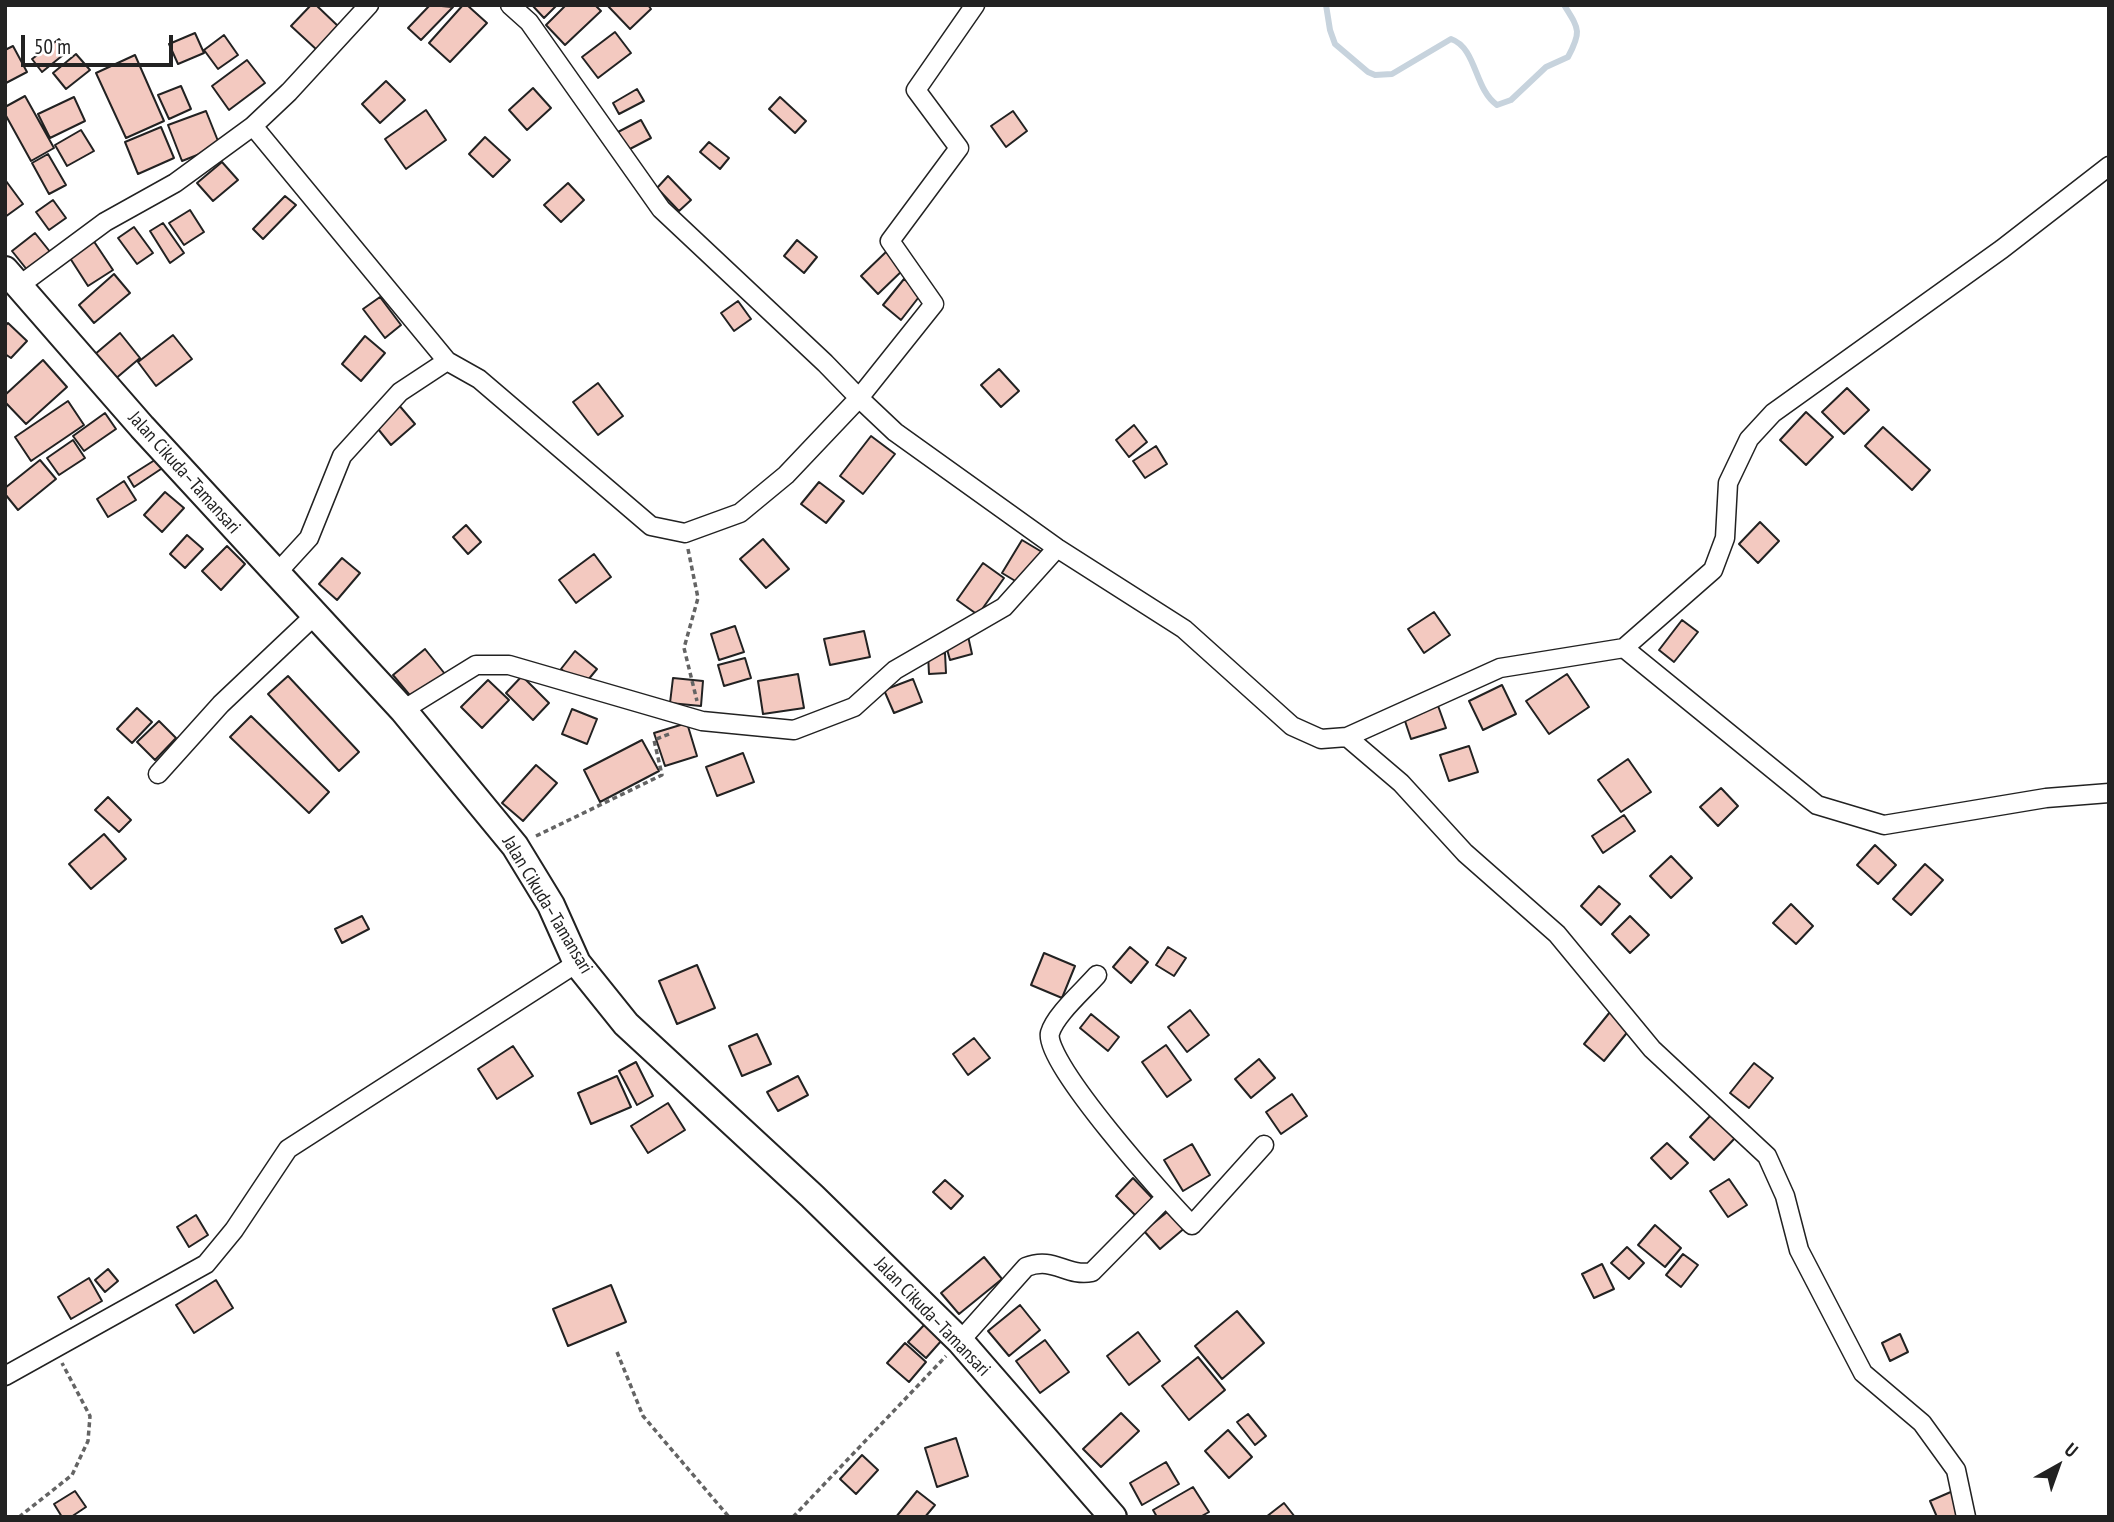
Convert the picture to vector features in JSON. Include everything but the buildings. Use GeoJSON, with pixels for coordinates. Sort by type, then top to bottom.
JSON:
{"type":"FeatureCollection","features":[{"type":"Feature","properties":{"kind":"street"},"geometry":{"type":"LineString","coordinates":[[13,278],[174,183],[253,126],[289,92],[369,5]]}},
{"type":"Feature","properties":{"kind":"street"},"geometry":{"type":"LineString","coordinates":[[510,5],[529,22],[661,209],[895,432],[1057,548],[1185,629],[1292,726],[1321,739],[1347,737],[1500,668],[1624,648],[1713,570],[1726,538],[1728,483],[1749,439],[1773,413],[2001,249],[2109,166]]}},
{"type":"Feature","properties":{"kind":"street"},"geometry":{"type":"LineString","coordinates":[[253,126],[447,361],[480,379],[651,526],[685,533],[740,513],[786,475],[859,398],[934,304],[890,241],[959,148],[916,90],[975,5]]}},
{"type":"Feature","properties":{"kind":"street","name":"Jalan Cikuda–Tamansari"},"geometry":{"type":"LineString","coordinates":[[13,278],[142,428],[403,710],[515,846],[551,905],[577,963],[626,1024],[812,1196],[960,1341],[1113,1517]]}},
{"type":"Feature","properties":{"kind":"street"},"geometry":{"type":"LineString","coordinates":[[276,574],[309,538],[342,456],[400,392],[447,361]]}},
{"type":"Feature","properties":{"kind":"street"},"geometry":{"type":"LineString","coordinates":[[403,710],[476,665],[509,665],[702,721],[794,730],[854,706],[895,670],[1003,607],[1057,548]]}},
{"type":"Feature","properties":{"kind":"street"},"geometry":{"type":"LineString","coordinates":[[158,774],[221,705],[314,616]]}},
{"type":"Feature","properties":{"kind":"street"},"geometry":{"type":"LineString","coordinates":[[1624,648],[1817,805],[1884,825],[2046,798],[2109,793]]}},
{"type":"Feature","properties":{"kind":"street"},"geometry":{"type":"LineString","coordinates":[[1347,737],[1401,783],[1465,853],[1557,934],[1652,1049],[1767,1156],[1785,1196],[1799,1250],[1863,1373],[1922,1423],[1956,1470],[1966,1517]]}},
{"type":"Feature","properties":{"kind":"street"},"geometry":{"type":"LineString","coordinates":[[5,1376],[206,1264],[234,1230],[288,1149],[577,963]]}},
{"type":"Feature","properties":{"kind":"street"},"geometry":{"type":"LineString","coordinates":[[1097,975],[1061,1015],[1051,1032],[1050,1041],[1056,1057],[1084,1097],[1165,1198],[1192,1225],[1264,1145]]}},
{"type":"Feature","properties":{"kind":"street"},"geometry":{"type":"LineString","coordinates":[[960,1341],[1026,1266],[1040,1261],[1083,1274],[1092,1272],[1165,1198]]}},
{"type":"Feature","properties":{"kind":"path"},"geometry":{"type":"LineString","coordinates":[[793,1517],[960,1341]]}},
{"type":"Feature","properties":{"kind":"path"},"geometry":{"type":"LineString","coordinates":[[19,1517],[72,1475],[88,1441],[90,1416],[55,1349]]}},
{"type":"Feature","properties":{"kind":"path"},"geometry":{"type":"LineString","coordinates":[[617,1352],[643,1416],[729,1517]]}},
{"type":"Feature","properties":{"kind":"waterway"},"geometry":{"type":"LineString","coordinates":[[1326,5],[1335,44],[1368,72],[1375,75],[1392,74],[1451,39],[1466,51],[1489,98],[1497,105],[1511,100],[1546,67],[1568,57],[1577,30],[1564,5]]}}]}
